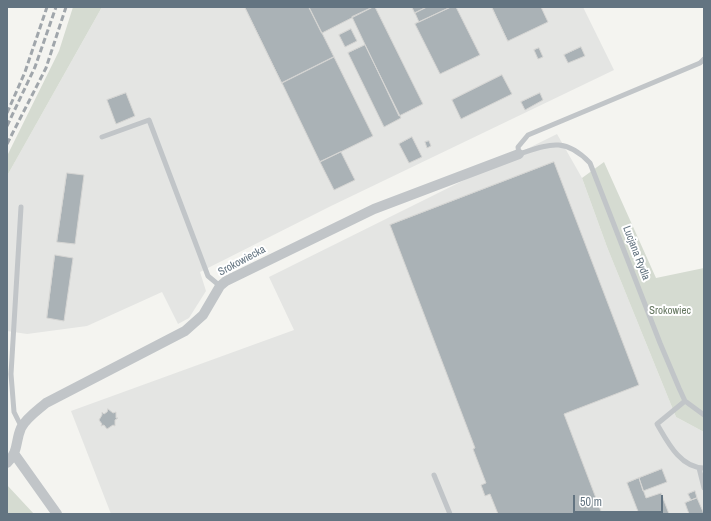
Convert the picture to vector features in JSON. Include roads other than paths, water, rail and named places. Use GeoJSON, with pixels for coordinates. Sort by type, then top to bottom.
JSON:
{"type":"FeatureCollection","features":[{"type":"Feature","properties":{"kind":"street","name":"Srokowiecka"},"geometry":{"type":"LineString","coordinates":[[15,455],[22,428],[31,416],[46,403],[185,331],[204,315],[220,286],[226,281],[374,209],[519,154]]}},
{"type":"Feature","properties":{"kind":"street"},"geometry":{"type":"LineString","coordinates":[[7,463],[15,455],[57,514]]}},
{"type":"Feature","properties":{"kind":"lane"},"geometry":{"type":"LineString","coordinates":[[519,154],[518,147],[528,135],[703,62]]}},
{"type":"Feature","properties":{"kind":"lane"},"geometry":{"type":"LineString","coordinates":[[102,137],[149,120],[208,276],[220,286]]}},
{"type":"Feature","properties":{"kind":"lane","name":"Lucjana Rydla"},"geometry":{"type":"LineString","coordinates":[[519,154],[551,145],[569,146],[580,153],[590,163],[660,343],[685,401]]}},
{"type":"Feature","properties":{"kind":"lane"},"geometry":{"type":"LineString","coordinates":[[21,207],[11,374],[14,412],[22,428]]}},
{"type":"Feature","properties":{"kind":"lane"},"geometry":{"type":"LineString","coordinates":[[704,415],[685,401],[657,424],[669,446],[683,461],[701,468],[704,488]]}},
{"type":"Feature","properties":{"kind":"lane"},"geometry":{"type":"LineString","coordinates":[[434,475],[450,514]]}},
{"type":"Feature","properties":{"kind":"railway"},"geometry":{"type":"LineString","coordinates":[[7,113],[25,72],[47,7]]}},
{"type":"Feature","properties":{"kind":"railway"},"geometry":{"type":"LineString","coordinates":[[7,126],[35,67],[56,7]]}},
{"type":"Feature","properties":{"kind":"railway"},"geometry":{"type":"LineString","coordinates":[[7,144],[46,68],[66,7]]}},
{"type":"Feature","properties":{"kind":"park label","name":"Srokowiec"},"geometry":{"type":"Point","coordinates":[670,311]}}]}
